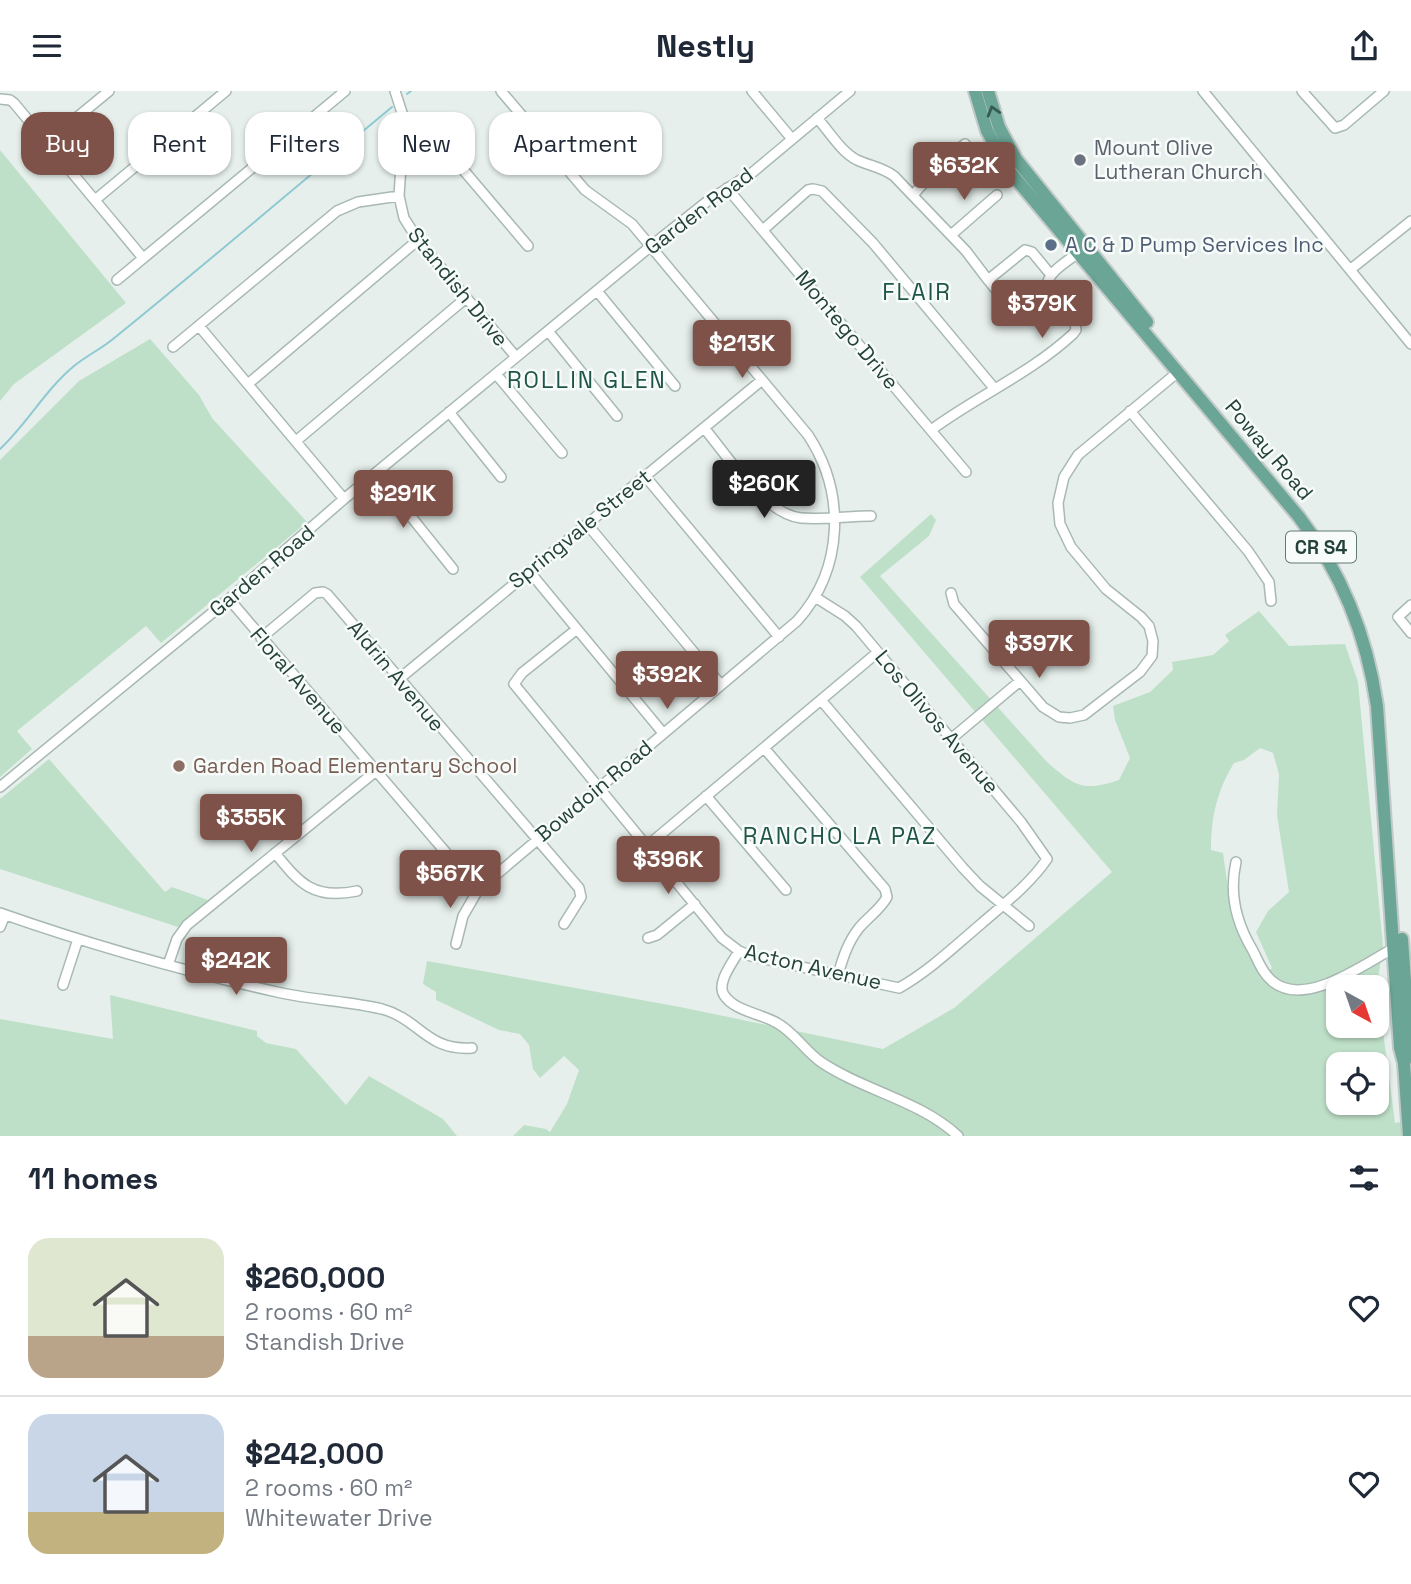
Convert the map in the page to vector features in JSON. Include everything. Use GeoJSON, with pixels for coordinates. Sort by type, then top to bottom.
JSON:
{"type":"FeatureCollection","features":[{"type":"Feature","properties":{"kind":"main road","name":"Poway Road"},"geometry":{"type":"LineString","coordinates":[[975,91],[987,131],[1004,164],[1082,250],[1317,527],[1344,571],[1368,628],[1382,684],[1386,717],[1410,1050],[1407,1063],[1409,1136]]}},
{"type":"Feature","properties":{"kind":"main road","name":"Poway Road"},"geometry":{"type":"LineString","coordinates":[[988,91],[995,117],[1010,148],[1082,250]]}},
{"type":"Feature","properties":{"kind":"main road","name":"Poway Road"},"geometry":{"type":"LineString","coordinates":[[1181,369],[1307,527],[1334,568],[1359,625],[1367,651],[1377,706],[1400,1048],[1407,1063]]}},
{"type":"Feature","properties":{"kind":"street"},"geometry":{"type":"LineString","coordinates":[[95,200],[226,91]]}},
{"type":"Feature","properties":{"kind":"street"},"geometry":{"type":"LineString","coordinates":[[117,280],[345,91]]}},
{"type":"Feature","properties":{"kind":"street","name":"Standish Drive"},"geometry":{"type":"LineString","coordinates":[[395,91],[402,112]]}},
{"type":"Feature","properties":{"kind":"street","name":"Bowdoin Road"},"geometry":{"type":"LineString","coordinates":[[501,91],[519,112]]}},
{"type":"Feature","properties":{"kind":"street"},"geometry":{"type":"LineString","coordinates":[[752,91],[792,139]]}},
{"type":"Feature","properties":{"kind":"street","name":"Garden Road"},"geometry":{"type":"LineString","coordinates":[[0,787],[651,246],[709,200],[752,171],[850,91]]}},
{"type":"Feature","properties":{"kind":"street"},"geometry":{"type":"LineString","coordinates":[[1203,91],[1411,344]]}},
{"type":"Feature","properties":{"kind":"street"},"geometry":{"type":"LineString","coordinates":[[1302,91],[1335,128],[1344,125],[1384,91]]}},
{"type":"Feature","properties":{"kind":"street"},"geometry":{"type":"LineString","coordinates":[[82,112],[106,92]]}},
{"type":"Feature","properties":{"kind":"street"},"geometry":{"type":"LineString","coordinates":[[2,99],[14,103],[22,112]]}},
{"type":"Feature","properties":{"kind":"street"},"geometry":{"type":"LineString","coordinates":[[817,118],[857,160],[890,172],[966,251],[1020,319]]}},
{"type":"Feature","properties":{"kind":"street"},"geometry":{"type":"LineString","coordinates":[[913,195],[944,160],[965,144]]}},
{"type":"Feature","properties":{"kind":"street"},"geometry":{"type":"LineString","coordinates":[[74,175],[144,258]]}},
{"type":"Feature","properties":{"kind":"street","name":"Standish Drive"},"geometry":{"type":"LineString","coordinates":[[401,175],[399,196],[406,222],[516,358]]}},
{"type":"Feature","properties":{"kind":"street"},"geometry":{"type":"LineString","coordinates":[[468,175],[528,246]]}},
{"type":"Feature","properties":{"kind":"street","name":"Bowdoin Road"},"geometry":{"type":"LineString","coordinates":[[456,944],[463,916],[478,890],[803,615],[815,597],[832,558],[835,516],[831,484],[819,453],[808,435],[628,220],[589,195],[572,175]]}},
{"type":"Feature","properties":{"kind":"street","name":"Montego Drive"},"geometry":{"type":"LineString","coordinates":[[727,188],[966,472]]}},
{"type":"Feature","properties":{"kind":"street"},"geometry":{"type":"LineString","coordinates":[[763,230],[808,190],[822,191],[867,237],[994,388]]}},
{"type":"Feature","properties":{"kind":"street"},"geometry":{"type":"LineString","coordinates":[[951,235],[997,195]]}},
{"type":"Feature","properties":{"kind":"street"},"geometry":{"type":"LineString","coordinates":[[173,347],[337,211],[358,202],[399,196]]}},
{"type":"Feature","properties":{"kind":"street"},"geometry":{"type":"LineString","coordinates":[[1351,269],[1411,221]]}},
{"type":"Feature","properties":{"kind":"street"},"geometry":{"type":"LineString","coordinates":[[248,384],[418,240]]}},
{"type":"Feature","properties":{"kind":"street"},"geometry":{"type":"LineString","coordinates":[[988,281],[1024,250],[1032,253],[1051,275]]}},
{"type":"Feature","properties":{"kind":"street"},"geometry":{"type":"LineString","coordinates":[[931,430],[1044,358],[1076,330],[1075,321],[1047,289],[1046,282],[1082,250]]}},
{"type":"Feature","properties":{"kind":"street"},"geometry":{"type":"LineString","coordinates":[[597,291],[675,386]]}},
{"type":"Feature","properties":{"kind":"street"},"geometry":{"type":"LineString","coordinates":[[296,441],[466,298]]}},
{"type":"Feature","properties":{"kind":"street"},"geometry":{"type":"LineString","coordinates":[[199,326],[344,499]]}},
{"type":"Feature","properties":{"kind":"street"},"geometry":{"type":"LineString","coordinates":[[548,331],[617,416]]}},
{"type":"Feature","properties":{"kind":"street"},"geometry":{"type":"LineString","coordinates":[[951,593],[954,604],[1020,681],[1046,710],[1059,717],[1070,718],[1091,711],[1140,672],[1152,656],[1151,630],[1140,617],[1106,589],[1075,552],[1064,533],[1058,509],[1061,483],[1074,460],[1181,369]]}},
{"type":"Feature","properties":{"kind":"street"},"geometry":{"type":"LineString","coordinates":[[496,374],[562,453]]}},
{"type":"Feature","properties":{"kind":"street","name":"Springvale Street"},"geometry":{"type":"LineString","coordinates":[[399,678],[762,380]]}},
{"type":"Feature","properties":{"kind":"street"},"geometry":{"type":"LineString","coordinates":[[1130,411],[1248,551],[1269,582],[1271,601]]}},
{"type":"Feature","properties":{"kind":"street"},"geometry":{"type":"LineString","coordinates":[[449,412],[501,477]]}},
{"type":"Feature","properties":{"kind":"street"},"geometry":{"type":"LineString","coordinates":[[704,428],[773,508],[781,513],[802,518],[872,516]]}},
{"type":"Feature","properties":{"kind":"street"},"geometry":{"type":"LineString","coordinates":[[376,473],[453,569]]}},
{"type":"Feature","properties":{"kind":"street"},"geometry":{"type":"LineString","coordinates":[[645,476],[779,637]]}},
{"type":"Feature","properties":{"kind":"street"},"geometry":{"type":"LineString","coordinates":[[587,524],[721,685]]}},
{"type":"Feature","properties":{"kind":"street"},"geometry":{"type":"LineString","coordinates":[[529,571],[663,733]]}},
{"type":"Feature","properties":{"kind":"street","name":"Aldrin Avenue"},"geometry":{"type":"LineString","coordinates":[[261,638],[316,593],[323,591],[582,894],[564,924]]}},
{"type":"Feature","properties":{"kind":"street","name":"Los Olivos Avenue"},"geometry":{"type":"LineString","coordinates":[[815,597],[851,621],[1027,828],[1047,859],[1002,905]]}},
{"type":"Feature","properties":{"kind":"street","name":"Floral Avenue"},"geometry":{"type":"LineString","coordinates":[[229,599],[478,890]]}},
{"type":"Feature","properties":{"kind":"street"},"geometry":{"type":"LineString","coordinates":[[1411,605],[1398,617],[1411,633]]}},
{"type":"Feature","properties":{"kind":"street","name":"Acton Avenue"},"geometry":{"type":"LineString","coordinates":[[577,629],[522,674],[514,684],[722,938],[739,951],[899,988],[913,980],[1002,905]]}},
{"type":"Feature","properties":{"kind":"street"},"geometry":{"type":"LineString","coordinates":[[647,846],[878,652]]}},
{"type":"Feature","properties":{"kind":"street"},"geometry":{"type":"LineString","coordinates":[[951,739],[1020,681]]}},
{"type":"Feature","properties":{"kind":"street"},"geometry":{"type":"LineString","coordinates":[[821,701],[963,868],[1029,926]]}},
{"type":"Feature","properties":{"kind":"street"},"geometry":{"type":"LineString","coordinates":[[764,748],[885,890],[887,897],[884,904],[860,927],[850,941],[838,975]]}},
{"type":"Feature","properties":{"kind":"street"},"geometry":{"type":"LineString","coordinates":[[168,965],[177,939],[187,925],[376,771]]}},
{"type":"Feature","properties":{"kind":"street"},"geometry":{"type":"LineString","coordinates":[[706,796],[786,890]]}},
{"type":"Feature","properties":{"kind":"street"},"geometry":{"type":"LineString","coordinates":[[275,853],[299,881],[314,890],[341,894],[357,891]]}},
{"type":"Feature","properties":{"kind":"street"},"geometry":{"type":"LineString","coordinates":[[1236,862],[1233,896],[1239,925],[1269,980],[1278,986],[1304,991],[1322,986],[1394,948]]}},
{"type":"Feature","properties":{"kind":"street"},"geometry":{"type":"LineString","coordinates":[[648,938],[657,935],[695,904]]}},
{"type":"Feature","properties":{"kind":"street"},"geometry":{"type":"LineString","coordinates":[[0,927],[2,914],[168,965],[278,992],[384,1010],[406,1021],[440,1045],[457,1049],[472,1048]]}},
{"type":"Feature","properties":{"kind":"street"},"geometry":{"type":"LineString","coordinates":[[63,985],[78,939]]}},
{"type":"Feature","properties":{"kind":"street"},"geometry":{"type":"LineString","coordinates":[[739,951],[723,981],[722,988],[726,998],[779,1023],[820,1062],[919,1108],[945,1123],[958,1136]]}},
{"type":"Feature","properties":{"kind":"green space"},"geometry":{"type":"Polygon","coordinates":[[[0,150],[126,303],[14,384],[0,401],[0,150]]]}},
{"type":"Feature","properties":{"kind":"green space"},"geometry":{"type":"Polygon","coordinates":[[[150,339],[199,395],[212,418],[307,522],[161,643],[146,626],[17,731],[32,749],[0,777],[0,460],[79,381],[150,339]]]}},
{"type":"Feature","properties":{"kind":"green space"},"geometry":{"type":"Polygon","coordinates":[[[931,514],[936,520],[929,536],[880,576],[1047,762],[1080,785],[1096,786],[1119,780],[1130,758],[1115,720],[1113,706],[1150,692],[1173,670],[1172,662],[1213,655],[1229,641],[1225,635],[1259,611],[1289,646],[1345,644],[1358,682],[1383,946],[1379,975],[1326,975],[1326,1038],[1384,1038],[1386,1052],[1326,1052],[1326,1115],[1389,1115],[1389,1077],[1395,1123],[1411,1120],[1411,1136],[513,1136],[524,1125],[550,1132],[567,1104],[579,1070],[564,1056],[540,1078],[533,1069],[529,1045],[520,1034],[499,1030],[436,1000],[436,992],[423,984],[427,961],[680,1007],[883,1049],[954,1008],[1112,872],[860,577],[931,514]],[[1260,748],[1244,760],[1234,763],[1223,784],[1212,826],[1211,850],[1223,853],[1232,917],[1263,976],[1272,968],[1256,932],[1268,911],[1289,892],[1277,815],[1279,774],[1273,753],[1260,748]]]}},
{"type":"Feature","properties":{"kind":"green space"},"geometry":{"type":"Polygon","coordinates":[[[49,759],[165,892],[172,887],[208,900],[178,927],[0,869],[0,799],[49,759]]]}},
{"type":"Feature","properties":{"kind":"green space"},"geometry":{"type":"Polygon","coordinates":[[[110,995],[257,1031],[257,1036],[266,1043],[296,1049],[346,1105],[369,1076],[443,1119],[457,1136],[0,1136],[0,1019],[113,1039],[110,995]]]}},
{"type":"Feature","properties":{"kind":"waterway"},"geometry":{"type":"LineString","coordinates":[[407,94],[411,91]]}},
{"type":"Feature","properties":{"kind":"waterway"},"geometry":{"type":"LineString","coordinates":[[0,449],[74,366],[108,343],[392,107]]}},
{"type":"Feature","properties":{"kind":"place","name":"Mount Olive Lutheran Church"},"geometry":{"type":"Point","coordinates":[1080,160]}},
{"type":"Feature","properties":{"kind":"place","name":"A C & D Pump Services Inc"},"geometry":{"type":"Point","coordinates":[1051,245]}},
{"type":"Feature","properties":{"kind":"place","name":"Garden Road Elementary School"},"geometry":{"type":"Point","coordinates":[179,766]}},
{"type":"Feature","properties":{"kind":"district","name":"FLAIR"},"geometry":{"type":"Point","coordinates":[917,292]}},
{"type":"Feature","properties":{"kind":"district","name":"ROLLIN GLEN"},"geometry":{"type":"Point","coordinates":[587,380]}},
{"type":"Feature","properties":{"kind":"district","name":"RANCHO LA PAZ"},"geometry":{"type":"Point","coordinates":[840,836]}}]}
